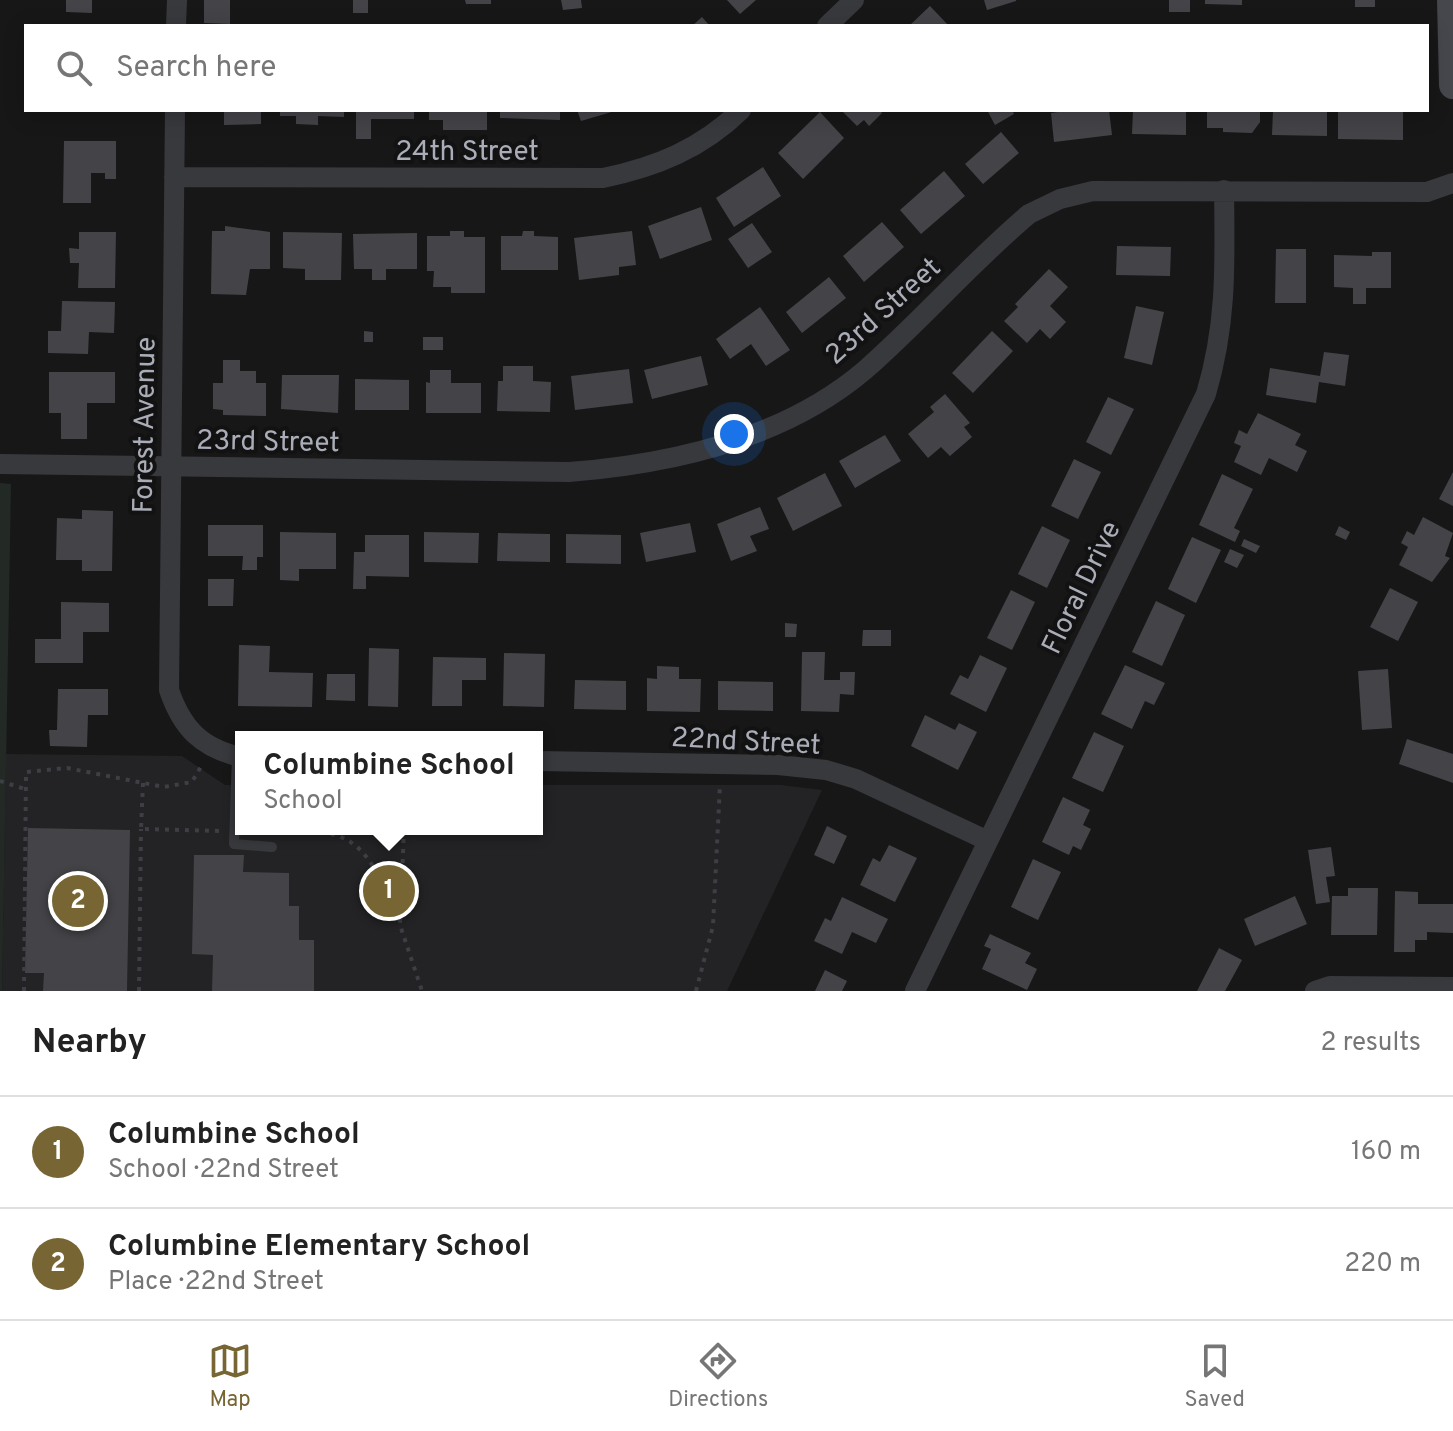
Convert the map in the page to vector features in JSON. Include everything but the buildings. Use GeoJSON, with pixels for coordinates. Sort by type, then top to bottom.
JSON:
{"type":"FeatureCollection","features":[{"type":"Feature","properties":{"kind":"street"},"geometry":{"type":"LineString","coordinates":[[176,24],[177,0]]}},
{"type":"Feature","properties":{"kind":"street"},"geometry":{"type":"LineString","coordinates":[[829,24],[854,0]]}},
{"type":"Feature","properties":{"kind":"street"},"geometry":{"type":"LineString","coordinates":[[1451,0],[1453,85]]}},
{"type":"Feature","properties":{"kind":"street","name":"Forest Avenue"},"geometry":{"type":"LineString","coordinates":[[175,112],[169,690],[177,714],[192,734],[212,748]]}},
{"type":"Feature","properties":{"kind":"street","name":"24th Street"},"geometry":{"type":"LineString","coordinates":[[174,177],[603,178],[645,169],[685,153],[722,129],[739,112]]}},
{"type":"Feature","properties":{"kind":"street","name":"23rd Street"},"geometry":{"type":"LineString","coordinates":[[0,464],[569,472],[632,467],[694,454],[753,434],[810,406],[863,371],[1000,238],[1029,214],[1049,204],[1093,191],[1427,192],[1453,183]]}},
{"type":"Feature","properties":{"kind":"street","name":"Floral Drive"},"geometry":{"type":"LineString","coordinates":[[915,991],[1206,394],[1220,349],[1226,285],[1224,190]]}},
{"type":"Feature","properties":{"kind":"street"},"geometry":{"type":"LineString","coordinates":[[212,748],[235,755]]}},
{"type":"Feature","properties":{"kind":"street","name":"22nd Street"},"geometry":{"type":"LineString","coordinates":[[543,761],[720,764],[826,770],[856,779],[986,840]]}},
{"type":"Feature","properties":{"kind":"street"},"geometry":{"type":"LineString","coordinates":[[1315,991],[1330,986],[1453,987]]}},
{"type":"Feature","properties":{"kind":"lane"},"geometry":{"type":"LineString","coordinates":[[235,826],[234,844],[272,847]]}},
{"type":"Feature","properties":{"kind":"path"},"geometry":{"type":"LineString","coordinates":[[24,991],[26,772],[67,768],[164,787],[192,782],[212,748]]}},
{"type":"Feature","properties":{"kind":"path"},"geometry":{"type":"LineString","coordinates":[[696,991],[713,926],[720,764]]}},
{"type":"Feature","properties":{"kind":"path"},"geometry":{"type":"LineString","coordinates":[[0,781],[25,789]]}},
{"type":"Feature","properties":{"kind":"path"},"geometry":{"type":"LineString","coordinates":[[139,991],[141,829]]}},
{"type":"Feature","properties":{"kind":"path"},"geometry":{"type":"LineString","coordinates":[[404,835],[400,925],[422,991]]}},
{"type":"Feature","properties":{"kind":"shaded area"},"geometry":{"type":"Polygon","coordinates":[[[0,483],[11,484],[2,991],[0,991],[0,483]]]}},
{"type":"Feature","properties":{"kind":"shaded area"},"geometry":{"type":"Polygon","coordinates":[[[6,754],[182,756],[225,785],[235,785],[235,835],[543,835],[543,785],[781,785],[822,790],[727,991],[2,991],[6,754]]]}},
{"type":"Feature","properties":{"kind":"place","name":"Columbine School"},"geometry":{"type":"Point","coordinates":[389,891]}},
{"type":"Feature","properties":{"kind":"place","name":"Columbine Elementary School"},"geometry":{"type":"Point","coordinates":[78,901]}}]}
